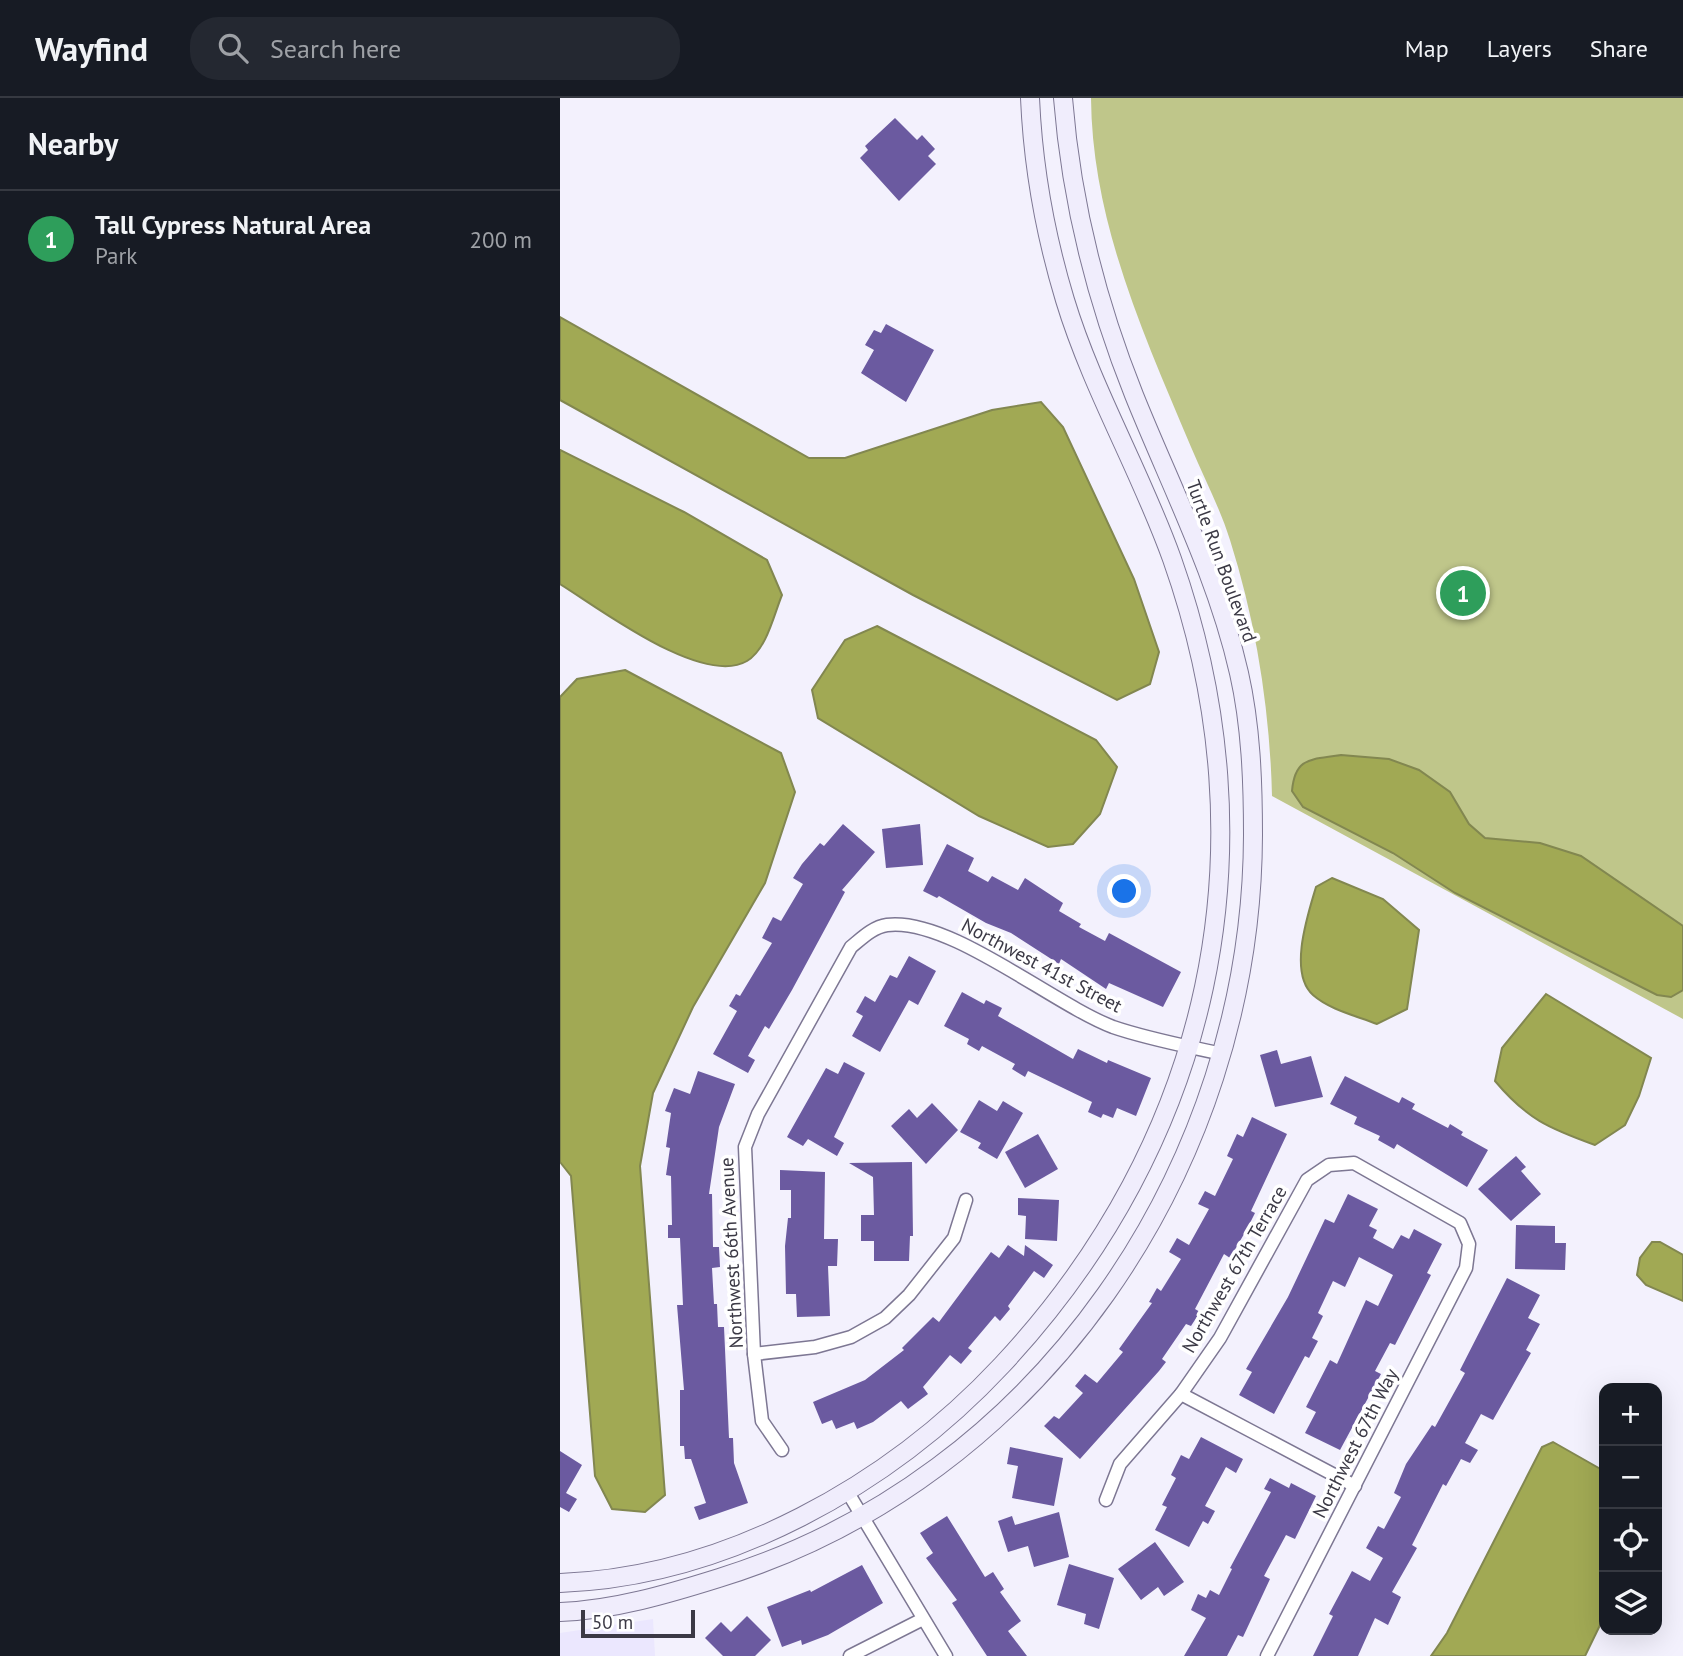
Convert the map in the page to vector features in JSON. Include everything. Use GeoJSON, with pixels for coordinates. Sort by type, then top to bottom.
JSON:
{"type":"FeatureCollection","features":[{"type":"Feature","properties":{"kind":"street"},"geometry":{"type":"LineString","coordinates":[[560,1583],[601,1580],[699,1558],[750,1540],[847,1491],[949,1416],[1044,1320],[1100,1244],[1145,1163],[1170,1107],[1205,988],[1217,909],[1220,799],[1213,720],[1197,642],[1171,558],[1065,302],[1036,178],[1030,98]]}},
{"type":"Feature","properties":{"kind":"street","name":"Turtle Run Boulevard"},"geometry":{"type":"LineString","coordinates":[[560,1612],[592,1611],[695,1586],[796,1551],[863,1516],[951,1456],[1024,1394],[1072,1341],[1138,1249],[1167,1195],[1197,1126],[1222,1054],[1243,970],[1253,883],[1253,799],[1239,675],[1220,606],[1198,546],[1133,393],[1099,300],[1068,158],[1063,98]]}},
{"type":"Feature","properties":{"kind":"street","name":"Northwest 41st Street"},"geometry":{"type":"LineString","coordinates":[[885,925],[914,925],[947,936],[1069,1006],[1113,1027],[1222,1054]]}},
{"type":"Feature","properties":{"kind":"street","name":"Northwest 66th Avenue"},"geometry":{"type":"LineString","coordinates":[[782,1450],[762,1421],[754,1353],[745,1147],[758,1114],[851,947],[867,933],[885,925]]}},
{"type":"Feature","properties":{"kind":"street","name":"Northwest 67th Terrace"},"geometry":{"type":"LineString","coordinates":[[1106,1500],[1120,1464],[1181,1394],[1220,1338],[1307,1180],[1329,1165],[1354,1163],[1460,1223],[1469,1244]]}},
{"type":"Feature","properties":{"kind":"street"},"geometry":{"type":"LineString","coordinates":[[754,1353],[815,1347],[851,1337],[886,1318],[909,1295],[954,1238],[966,1200]]}},
{"type":"Feature","properties":{"kind":"street","name":"Northwest 67th Way"},"geometry":{"type":"LineString","coordinates":[[1267,1656],[1466,1268],[1469,1244]]}},
{"type":"Feature","properties":{"kind":"street"},"geometry":{"type":"LineString","coordinates":[[1181,1394],[1355,1486]]}},
{"type":"Feature","properties":{"kind":"street"},"geometry":{"type":"LineString","coordinates":[[847,1491],[946,1656]]}},
{"type":"Feature","properties":{"kind":"street"},"geometry":{"type":"LineString","coordinates":[[850,1656],[923,1619]]}},
{"type":"Feature","properties":{"kind":"shaded area"},"geometry":{"type":"Polygon","coordinates":[[[1091,98],[1683,98],[1683,1019],[1272,796],[1265,699],[1254,634],[1239,571],[1222,516],[1156,363],[1124,277],[1100,189],[1091,98]]]}},
{"type":"Feature","properties":{"kind":"shaded area"},"geometry":{"type":"Polygon","coordinates":[[[560,317],[809,458],[845,458],[992,410],[1041,402],[1063,427],[1134,579],[1159,652],[1150,684],[1117,700],[913,595],[560,400],[560,317]]]}},
{"type":"Feature","properties":{"kind":"shaded area"},"geometry":{"type":"Polygon","coordinates":[[[560,450],[684,512],[767,560],[782,595],[765,640],[754,655],[747,661],[728,666],[704,663],[678,654],[624,626],[560,584],[560,450]]]}},
{"type":"Feature","properties":{"kind":"shaded area"},"geometry":{"type":"Polygon","coordinates":[[[877,626],[1096,740],[1117,767],[1100,814],[1073,844],[1048,847],[979,816],[818,718],[812,690],[845,640],[877,626]]]}},
{"type":"Feature","properties":{"kind":"shaded area"},"geometry":{"type":"Polygon","coordinates":[[[625,670],[781,753],[795,792],[765,883],[693,1007],[653,1093],[640,1166],[665,1495],[645,1512],[612,1509],[595,1476],[571,1176],[560,1162],[560,697],[577,679],[625,670]]]}},
{"type":"Feature","properties":{"kind":"shaded area"},"geometry":{"type":"Polygon","coordinates":[[[1341,755],[1389,759],[1419,770],[1450,792],[1469,824],[1485,838],[1540,843],[1581,856],[1683,926],[1683,990],[1671,997],[1657,995],[1455,893],[1393,853],[1303,807],[1292,791],[1297,771],[1314,759],[1341,755]]]}},
{"type":"Feature","properties":{"kind":"shaded area"},"geometry":{"type":"Polygon","coordinates":[[[1332,878],[1383,899],[1419,930],[1407,1009],[1377,1024],[1327,1005],[1313,995],[1302,973],[1302,943],[1316,887],[1332,878]]]}},
{"type":"Feature","properties":{"kind":"shaded area"},"geometry":{"type":"Polygon","coordinates":[[[1546,994],[1651,1058],[1639,1096],[1625,1125],[1595,1145],[1539,1121],[1518,1105],[1495,1081],[1502,1048],[1546,994]]]}},
{"type":"Feature","properties":{"kind":"shaded area"},"geometry":{"type":"Polygon","coordinates":[[[1652,1242],[1660,1242],[1683,1255],[1683,1301],[1646,1285],[1637,1275],[1640,1258],[1652,1242]]]}},
{"type":"Feature","properties":{"kind":"shaded area"},"geometry":{"type":"Polygon","coordinates":[[[1553,1442],[1599,1468],[1599,1627],[1585,1656],[1431,1656],[1447,1633],[1542,1447],[1553,1442]]]}},
{"type":"Feature","properties":{"kind":"shaded area"},"geometry":{"type":"Polygon","coordinates":[[[653,1619],[655,1656],[560,1656],[560,1633],[653,1619]]]}},
{"type":"Feature","properties":{"kind":"building"},"geometry":{"type":"Polygon","coordinates":[[[895,118],[917,140],[922,135],[935,149],[928,156],[936,164],[899,201],[860,158],[868,150],[865,146],[895,118]]]}},
{"type":"Feature","properties":{"kind":"building"},"geometry":{"type":"Polygon","coordinates":[[[886,324],[934,350],[906,402],[861,373],[874,350],[865,345],[874,330],[881,333],[886,324]]]}},
{"type":"Feature","properties":{"kind":"building"},"geometry":{"type":"Polygon","coordinates":[[[843,824],[875,852],[842,890],[845,892],[792,990],[769,1029],[765,1026],[748,1056],[755,1060],[748,1073],[713,1054],[737,1011],[729,1006],[736,994],[740,996],[772,943],[762,938],[773,917],[781,921],[803,884],[793,878],[820,843],[824,846],[843,824]]]}},
{"type":"Feature","properties":{"kind":"building"},"geometry":{"type":"Polygon","coordinates":[[[920,824],[923,865],[886,868],[882,829],[920,824]]]}},
{"type":"Feature","properties":{"kind":"building"},"geometry":{"type":"Polygon","coordinates":[[[947,844],[974,858],[968,871],[988,882],[992,876],[1018,890],[1025,878],[1063,903],[1059,911],[1081,924],[1079,927],[1105,941],[1109,933],[1181,972],[1163,1007],[1109,983],[1106,989],[1061,959],[1059,964],[1011,933],[986,923],[939,896],[937,898],[923,891],[947,844]]]}},
{"type":"Feature","properties":{"kind":"building"},"geometry":{"type":"Polygon","coordinates":[[[909,956],[936,971],[918,1005],[909,1000],[880,1052],[852,1036],[863,1016],[856,1012],[865,996],[875,1002],[890,975],[897,978],[909,956]]]}},
{"type":"Feature","properties":{"kind":"building"},"geometry":{"type":"Polygon","coordinates":[[[962,992],[984,1004],[986,1000],[1002,1008],[998,1016],[1073,1059],[1078,1049],[1107,1063],[1108,1060],[1151,1078],[1136,1116],[1117,1108],[1113,1118],[1103,1114],[1101,1118],[1088,1112],[1092,1102],[1028,1071],[1025,1077],[1012,1069],[1015,1064],[982,1046],[979,1051],[967,1044],[969,1039],[944,1026],[962,992]]]}},
{"type":"Feature","properties":{"kind":"building"},"geometry":{"type":"Polygon","coordinates":[[[1277,1050],[1281,1064],[1311,1056],[1323,1097],[1275,1107],[1260,1055],[1277,1050]]]}},
{"type":"Feature","properties":{"kind":"building"},"geometry":{"type":"Polygon","coordinates":[[[844,1062],[865,1073],[834,1137],[844,1143],[837,1156],[808,1139],[803,1146],[787,1137],[826,1068],[838,1074],[844,1062]]]}},
{"type":"Feature","properties":{"kind":"building"},"geometry":{"type":"Polygon","coordinates":[[[698,1071],[735,1084],[719,1127],[709,1194],[712,1194],[713,1247],[719,1247],[720,1267],[712,1268],[718,1327],[724,1327],[729,1438],[733,1438],[734,1463],[748,1503],[699,1520],[694,1507],[706,1503],[691,1459],[685,1459],[684,1446],[680,1446],[680,1390],[684,1390],[677,1305],[683,1305],[680,1238],[668,1238],[668,1225],[672,1225],[671,1176],[666,1175],[670,1148],[666,1147],[671,1113],[665,1111],[674,1088],[690,1094],[698,1071]]]}},
{"type":"Feature","properties":{"kind":"building"},"geometry":{"type":"Polygon","coordinates":[[[1345,1076],[1399,1103],[1402,1097],[1415,1104],[1412,1109],[1448,1128],[1450,1124],[1463,1132],[1461,1135],[1488,1150],[1467,1187],[1397,1144],[1394,1149],[1378,1140],[1380,1136],[1354,1124],[1357,1117],[1330,1104],[1345,1076]]]}},
{"type":"Feature","properties":{"kind":"building"},"geometry":{"type":"Polygon","coordinates":[[[979,1100],[997,1111],[1003,1101],[1023,1113],[997,1159],[978,1148],[981,1143],[960,1132],[979,1100]]]}},
{"type":"Feature","properties":{"kind":"building"},"geometry":{"type":"Polygon","coordinates":[[[932,1103],[958,1130],[926,1164],[891,1126],[909,1109],[917,1118],[932,1103]]]}},
{"type":"Feature","properties":{"kind":"building"},"geometry":{"type":"Polygon","coordinates":[[[1252,1117],[1287,1134],[1251,1211],[1255,1213],[1247,1229],[1230,1258],[1224,1254],[1195,1309],[1200,1312],[1191,1326],[1186,1324],[1162,1359],[1166,1362],[1080,1459],[1044,1426],[1054,1416],[1059,1419],[1083,1393],[1075,1386],[1085,1374],[1097,1383],[1123,1352],[1119,1349],[1152,1303],[1149,1302],[1157,1288],[1161,1291],[1181,1259],[1169,1252],[1177,1238],[1189,1245],[1209,1209],[1198,1204],[1205,1191],[1215,1196],[1233,1159],[1227,1156],[1237,1134],[1243,1137],[1252,1117]]]}},
{"type":"Feature","properties":{"kind":"building"},"geometry":{"type":"Polygon","coordinates":[[[1038,1134],[1058,1169],[1025,1188],[1005,1152],[1038,1134]]]}},
{"type":"Feature","properties":{"kind":"building"},"geometry":{"type":"Polygon","coordinates":[[[1516,1156],[1526,1167],[1521,1171],[1541,1194],[1511,1221],[1478,1189],[1516,1156]]]}},
{"type":"Feature","properties":{"kind":"building"},"geometry":{"type":"Polygon","coordinates":[[[912,1162],[913,1236],[910,1236],[909,1261],[874,1261],[874,1241],[861,1241],[861,1215],[874,1215],[873,1177],[849,1163],[912,1162]]]}},
{"type":"Feature","properties":{"kind":"building"},"geometry":{"type":"Polygon","coordinates":[[[780,1170],[825,1172],[824,1239],[838,1239],[837,1266],[828,1266],[830,1316],[797,1317],[796,1294],[786,1294],[785,1246],[788,1218],[791,1218],[791,1190],[780,1190],[780,1170]]]}},
{"type":"Feature","properties":{"kind":"building"},"geometry":{"type":"Polygon","coordinates":[[[1348,1194],[1378,1209],[1369,1226],[1377,1230],[1373,1238],[1393,1249],[1401,1235],[1409,1239],[1414,1229],[1442,1244],[1427,1273],[1431,1275],[1395,1345],[1390,1343],[1375,1371],[1381,1374],[1340,1450],[1305,1433],[1316,1412],[1306,1407],[1330,1360],[1337,1364],[1366,1300],[1378,1306],[1393,1275],[1359,1257],[1345,1287],[1333,1281],[1318,1313],[1323,1316],[1312,1338],[1318,1341],[1309,1358],[1305,1356],[1274,1414],[1239,1395],[1252,1372],[1246,1369],[1288,1297],[1325,1219],[1334,1223],[1348,1194]]]}},
{"type":"Feature","properties":{"kind":"building"},"geometry":{"type":"Polygon","coordinates":[[[1018,1198],[1059,1200],[1057,1241],[1025,1239],[1026,1216],[1018,1215],[1018,1198]]]}},
{"type":"Feature","properties":{"kind":"building"},"geometry":{"type":"Polygon","coordinates":[[[1516,1225],[1555,1226],[1555,1243],[1566,1243],[1565,1270],[1515,1269],[1516,1225]]]}},
{"type":"Feature","properties":{"kind":"building"},"geometry":{"type":"Polygon","coordinates":[[[1008,1245],[1024,1256],[1025,1245],[1053,1265],[1044,1278],[1034,1271],[1008,1306],[1010,1309],[1000,1321],[995,1316],[968,1348],[972,1351],[961,1364],[950,1355],[923,1387],[928,1394],[908,1409],[901,1401],[873,1422],[857,1429],[854,1422],[836,1429],[832,1420],[822,1424],[813,1402],[865,1380],[904,1350],[902,1348],[933,1317],[939,1322],[991,1252],[999,1258],[1008,1245]]]}},
{"type":"Feature","properties":{"kind":"building"},"geometry":{"type":"Polygon","coordinates":[[[1507,1278],[1540,1295],[1528,1318],[1540,1324],[1526,1350],[1531,1353],[1493,1420],[1481,1414],[1465,1443],[1478,1450],[1470,1463],[1461,1459],[1446,1486],[1443,1484],[1412,1545],[1417,1548],[1392,1592],[1401,1597],[1388,1625],[1375,1618],[1358,1656],[1313,1656],[1333,1616],[1329,1614],[1352,1571],[1370,1581],[1383,1558],[1366,1548],[1378,1526],[1384,1529],[1401,1497],[1394,1493],[1406,1464],[1432,1425],[1435,1427],[1465,1373],[1460,1370],[1507,1278]]]}},
{"type":"Feature","properties":{"kind":"building"},"geometry":{"type":"Polygon","coordinates":[[[1201,1437],[1243,1459],[1236,1473],[1226,1467],[1205,1506],[1215,1511],[1208,1524],[1203,1521],[1189,1547],[1155,1530],[1167,1507],[1162,1505],[1176,1478],[1171,1475],[1181,1455],[1189,1459],[1201,1437]]]}},
{"type":"Feature","properties":{"kind":"building"},"geometry":{"type":"Polygon","coordinates":[[[1010,1447],[1063,1458],[1054,1506],[1012,1498],[1018,1466],[1007,1464],[1010,1447]]]}},
{"type":"Feature","properties":{"kind":"building"},"geometry":{"type":"Polygon","coordinates":[[[560,1451],[582,1465],[566,1493],[577,1499],[569,1512],[560,1507],[560,1451]]]}},
{"type":"Feature","properties":{"kind":"building"},"geometry":{"type":"Polygon","coordinates":[[[1270,1478],[1289,1488],[1291,1483],[1316,1496],[1295,1539],[1286,1535],[1264,1576],[1270,1579],[1243,1637],[1238,1635],[1227,1656],[1184,1656],[1206,1618],[1191,1610],[1198,1594],[1206,1598],[1210,1590],[1219,1595],[1232,1569],[1230,1568],[1271,1492],[1264,1489],[1270,1478]]]}},
{"type":"Feature","properties":{"kind":"building"},"geometry":{"type":"Polygon","coordinates":[[[1059,1512],[1069,1557],[1034,1567],[1028,1546],[1008,1552],[998,1521],[1012,1516],[1015,1525],[1059,1512]]]}},
{"type":"Feature","properties":{"kind":"building"},"geometry":{"type":"Polygon","coordinates":[[[947,1516],[985,1577],[993,1572],[1004,1589],[1000,1592],[1021,1621],[1008,1631],[1027,1656],[987,1656],[952,1603],[957,1600],[926,1558],[933,1553],[920,1533],[947,1516]]]}},
{"type":"Feature","properties":{"kind":"building"},"geometry":{"type":"Polygon","coordinates":[[[1155,1542],[1184,1582],[1164,1596],[1158,1587],[1141,1600],[1118,1569],[1155,1542]]]}},
{"type":"Feature","properties":{"kind":"building"},"geometry":{"type":"Polygon","coordinates":[[[1069,1564],[1114,1578],[1099,1629],[1084,1624],[1086,1614],[1057,1605],[1069,1564]]]}},
{"type":"Feature","properties":{"kind":"building"},"geometry":{"type":"Polygon","coordinates":[[[862,1565],[883,1603],[828,1635],[802,1645],[801,1640],[782,1647],[767,1607],[810,1590],[811,1592],[862,1565]]]}},
{"type":"Feature","properties":{"kind":"building"},"geometry":{"type":"Polygon","coordinates":[[[747,1616],[771,1640],[755,1656],[723,1656],[705,1638],[721,1622],[731,1632],[747,1616]]]}},
{"type":"Feature","properties":{"kind":"place","name":"Tall Cypress Natural Area"},"geometry":{"type":"Point","coordinates":[1463,593]}}]}
